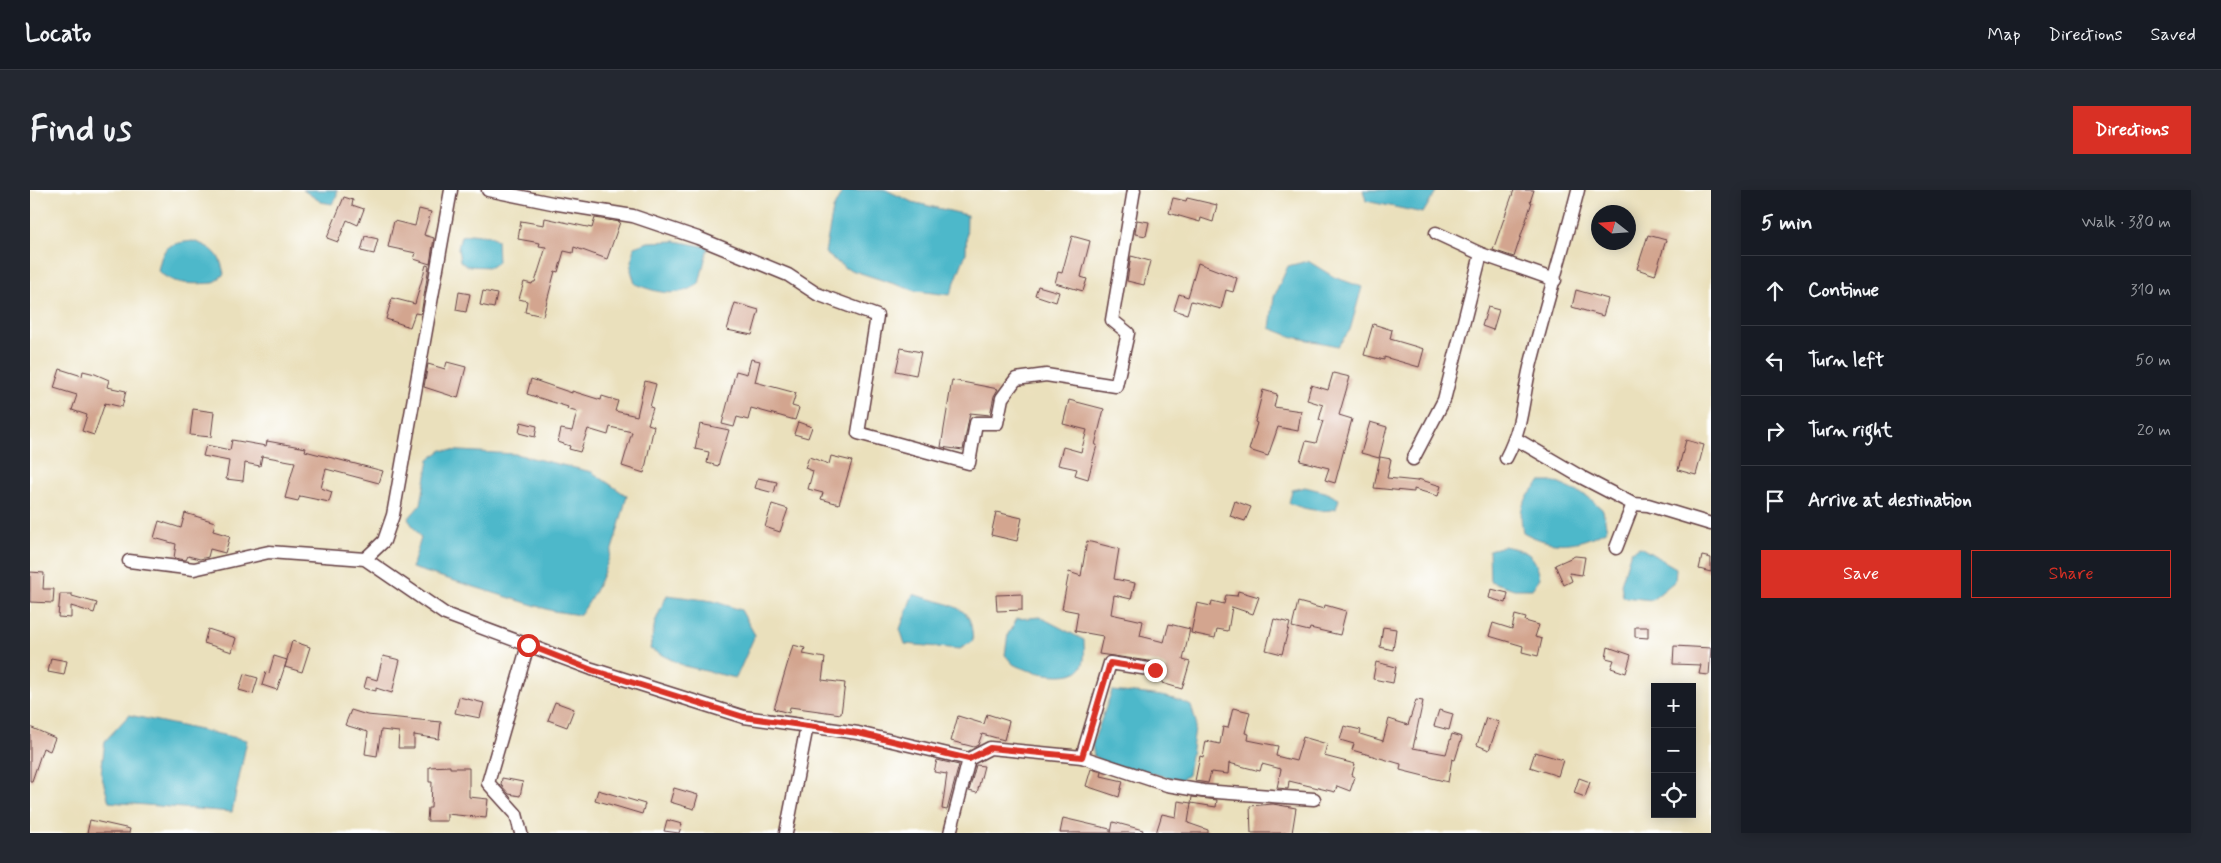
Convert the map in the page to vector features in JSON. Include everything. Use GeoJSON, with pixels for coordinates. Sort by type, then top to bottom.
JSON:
{"type":"FeatureCollection","features":[{"type":"Feature","properties":{"kind":"street"},"geometry":{"type":"LineString","coordinates":[[366,559],[384,541],[393,515],[451,190]]}},
{"type":"Feature","properties":{"kind":"street"},"geometry":{"type":"LineString","coordinates":[[488,190],[552,203],[633,216],[698,238],[788,275],[817,294],[877,316],[858,433],[969,463],[976,424],[996,423],[1002,398],[1016,379],[1046,375],[1116,386],[1128,333],[1112,320],[1134,190]]}},
{"type":"Feature","properties":{"kind":"street"},"geometry":{"type":"LineString","coordinates":[[1506,458],[1516,439],[1530,368],[1578,190]]}},
{"type":"Feature","properties":{"kind":"street"},"geometry":{"type":"LineString","coordinates":[[1436,233],[1481,254],[1554,280]]}},
{"type":"Feature","properties":{"kind":"street"},"geometry":{"type":"LineString","coordinates":[[1413,459],[1444,400],[1481,254]]}},
{"type":"Feature","properties":{"kind":"street"},"geometry":{"type":"LineString","coordinates":[[1516,439],[1580,477],[1633,504],[1648,506],[1711,524]]}},
{"type":"Feature","properties":{"kind":"street"},"geometry":{"type":"LineString","coordinates":[[1616,548],[1633,504]]}},
{"type":"Feature","properties":{"kind":"street"},"geometry":{"type":"LineString","coordinates":[[129,561],[194,569],[269,552],[366,559],[444,614],[592,670],[744,717],[858,733],[969,759],[990,748],[1082,757],[1167,785],[1203,792],[1314,799]]}},
{"type":"Feature","properties":{"kind":"street"},"geometry":{"type":"LineString","coordinates":[[521,833],[516,814],[488,782],[528,645]]}},
{"type":"Feature","properties":{"kind":"street"},"geometry":{"type":"LineString","coordinates":[[1082,757],[1110,663],[1155,670]]}},
{"type":"Feature","properties":{"kind":"street"},"geometry":{"type":"LineString","coordinates":[[786,833],[807,726]]}},
{"type":"Feature","properties":{"kind":"street"},"geometry":{"type":"LineString","coordinates":[[950,833],[969,759]]}},
{"type":"Feature","properties":{"kind":"water"},"geometry":{"type":"Polygon","coordinates":[[[303,190],[337,190],[337,195],[332,204],[321,202],[303,190]]]}},
{"type":"Feature","properties":{"kind":"water"},"geometry":{"type":"Polygon","coordinates":[[[843,190],[886,190],[912,202],[967,215],[966,253],[950,295],[916,291],[845,268],[825,253],[833,209],[843,190]]]}},
{"type":"Feature","properties":{"kind":"water"},"geometry":{"type":"Polygon","coordinates":[[[1363,190],[1437,190],[1423,213],[1366,201],[1363,190]]]}},
{"type":"Feature","properties":{"kind":"water"},"geometry":{"type":"Polygon","coordinates":[[[471,234],[491,236],[497,240],[498,262],[491,267],[466,266],[460,261],[458,248],[461,236],[471,234]]]}},
{"type":"Feature","properties":{"kind":"water"},"geometry":{"type":"Polygon","coordinates":[[[193,241],[211,249],[218,256],[224,274],[214,283],[191,284],[177,282],[158,271],[162,256],[168,247],[178,243],[193,241]]]}},
{"type":"Feature","properties":{"kind":"water"},"geometry":{"type":"Polygon","coordinates":[[[675,241],[708,247],[699,284],[683,291],[667,293],[635,284],[631,270],[634,247],[648,242],[675,241]]]}},
{"type":"Feature","properties":{"kind":"water"},"geometry":{"type":"Polygon","coordinates":[[[1308,261],[1334,277],[1362,287],[1350,330],[1338,346],[1293,337],[1270,328],[1274,297],[1288,266],[1308,261]]]}},
{"type":"Feature","properties":{"kind":"water"},"geometry":{"type":"Polygon","coordinates":[[[442,450],[515,454],[592,472],[627,496],[609,558],[597,588],[580,615],[553,611],[412,568],[421,538],[408,519],[421,504],[429,459],[442,450]]]}},
{"type":"Feature","properties":{"kind":"water"},"geometry":{"type":"Polygon","coordinates":[[[1540,482],[1555,482],[1587,496],[1603,510],[1607,530],[1586,539],[1565,543],[1545,541],[1523,532],[1521,516],[1523,504],[1540,482]]]}},
{"type":"Feature","properties":{"kind":"water"},"geometry":{"type":"Polygon","coordinates":[[[1305,487],[1325,492],[1339,499],[1336,509],[1312,510],[1289,503],[1292,490],[1305,487]]]}},
{"type":"Feature","properties":{"kind":"water"},"geometry":{"type":"Polygon","coordinates":[[[1504,546],[1529,554],[1536,563],[1540,578],[1532,589],[1514,589],[1490,581],[1489,550],[1504,546]]]}},
{"type":"Feature","properties":{"kind":"water"},"geometry":{"type":"Polygon","coordinates":[[[1640,547],[1676,568],[1675,581],[1652,600],[1623,597],[1621,584],[1631,551],[1640,547]]]}},
{"type":"Feature","properties":{"kind":"water"},"geometry":{"type":"Polygon","coordinates":[[[913,594],[951,605],[964,612],[970,622],[973,641],[960,649],[905,644],[900,629],[913,594]]]}},
{"type":"Feature","properties":{"kind":"water"},"geometry":{"type":"Polygon","coordinates":[[[667,595],[713,601],[741,610],[755,635],[736,678],[684,666],[650,649],[655,622],[667,595]]]}},
{"type":"Feature","properties":{"kind":"water"},"geometry":{"type":"Polygon","coordinates":[[[1040,617],[1084,640],[1084,662],[1076,672],[1059,675],[1028,670],[1013,664],[1005,655],[1008,634],[1017,619],[1040,617]]]}},
{"type":"Feature","properties":{"kind":"water"},"geometry":{"type":"Polygon","coordinates":[[[1112,691],[1162,696],[1191,706],[1196,722],[1188,775],[1181,780],[1105,763],[1094,756],[1092,745],[1112,691]]]}},
{"type":"Feature","properties":{"kind":"water"},"geometry":{"type":"Polygon","coordinates":[[[129,715],[247,740],[232,812],[109,802],[101,774],[105,741],[129,715]]]}},
{"type":"Feature","properties":{"kind":"building"},"geometry":{"type":"Polygon","coordinates":[[[1514,190],[1534,190],[1530,202],[1532,202],[1514,257],[1493,250],[1514,190]]]}},
{"type":"Feature","properties":{"kind":"building"},"geometry":{"type":"Polygon","coordinates":[[[344,197],[353,200],[352,205],[364,209],[358,225],[347,220],[338,242],[327,238],[344,197]]]}},
{"type":"Feature","properties":{"kind":"building"},"geometry":{"type":"Polygon","coordinates":[[[1173,198],[1186,201],[1187,198],[1217,205],[1213,222],[1201,218],[1200,222],[1169,213],[1173,198]]]}},
{"type":"Feature","properties":{"kind":"building"},"geometry":{"type":"Polygon","coordinates":[[[419,209],[431,212],[424,235],[434,238],[430,264],[414,259],[416,253],[388,247],[394,221],[415,226],[419,209]]]}},
{"type":"Feature","properties":{"kind":"building"},"geometry":{"type":"Polygon","coordinates":[[[545,218],[592,228],[595,218],[620,222],[607,259],[574,247],[573,253],[564,251],[558,272],[555,271],[543,316],[525,312],[527,301],[519,299],[524,282],[532,284],[535,282],[546,247],[539,246],[540,243],[518,239],[521,221],[544,225],[545,218]]]}},
{"type":"Feature","properties":{"kind":"building"},"geometry":{"type":"Polygon","coordinates":[[[1137,220],[1149,222],[1146,236],[1135,234],[1137,220]]]}},
{"type":"Feature","properties":{"kind":"building"},"geometry":{"type":"Polygon","coordinates":[[[1648,235],[1666,240],[1655,275],[1637,269],[1648,235]]]}},
{"type":"Feature","properties":{"kind":"building"},"geometry":{"type":"Polygon","coordinates":[[[365,236],[378,239],[374,254],[361,251],[365,236]]]}},
{"type":"Feature","properties":{"kind":"building"},"geometry":{"type":"Polygon","coordinates":[[[1072,236],[1090,241],[1081,277],[1087,279],[1083,291],[1055,283],[1058,272],[1062,273],[1072,236]]]}},
{"type":"Feature","properties":{"kind":"building"},"geometry":{"type":"Polygon","coordinates":[[[1131,256],[1150,261],[1144,285],[1127,281],[1131,256]]]}},
{"type":"Feature","properties":{"kind":"building"},"geometry":{"type":"Polygon","coordinates":[[[1198,263],[1237,278],[1233,292],[1226,290],[1221,309],[1191,301],[1187,314],[1174,310],[1179,294],[1188,297],[1198,263]]]}},
{"type":"Feature","properties":{"kind":"building"},"geometry":{"type":"Polygon","coordinates":[[[426,265],[429,266],[421,314],[415,313],[410,327],[386,319],[392,298],[415,304],[426,265]]]}},
{"type":"Feature","properties":{"kind":"building"},"geometry":{"type":"Polygon","coordinates":[[[1038,286],[1059,292],[1056,302],[1035,295],[1038,286]]]}},
{"type":"Feature","properties":{"kind":"building"},"geometry":{"type":"Polygon","coordinates":[[[1576,290],[1608,299],[1603,316],[1572,307],[1576,290]]]}},
{"type":"Feature","properties":{"kind":"building"},"geometry":{"type":"Polygon","coordinates":[[[483,291],[497,294],[494,308],[480,305],[483,291]]]}},
{"type":"Feature","properties":{"kind":"building"},"geometry":{"type":"Polygon","coordinates":[[[459,292],[470,294],[466,312],[456,310],[459,292]]]}},
{"type":"Feature","properties":{"kind":"building"},"geometry":{"type":"Polygon","coordinates":[[[735,303],[759,310],[752,335],[727,330],[735,303]]]}},
{"type":"Feature","properties":{"kind":"building"},"geometry":{"type":"Polygon","coordinates":[[[1488,307],[1499,310],[1493,330],[1482,326],[1488,307]]]}},
{"type":"Feature","properties":{"kind":"building"},"geometry":{"type":"Polygon","coordinates":[[[1373,324],[1392,330],[1390,339],[1424,349],[1419,367],[1384,357],[1384,360],[1364,355],[1373,324]]]}},
{"type":"Feature","properties":{"kind":"building"},"geometry":{"type":"Polygon","coordinates":[[[901,348],[921,352],[916,375],[896,371],[901,348]]]}},
{"type":"Feature","properties":{"kind":"building"},"geometry":{"type":"Polygon","coordinates":[[[751,359],[760,361],[755,382],[796,393],[792,406],[799,408],[795,420],[751,408],[748,420],[737,417],[734,427],[722,424],[736,371],[747,374],[751,359]]]}},
{"type":"Feature","properties":{"kind":"building"},"geometry":{"type":"Polygon","coordinates":[[[447,362],[466,367],[458,398],[424,387],[428,364],[445,369],[447,362]]]}},
{"type":"Feature","properties":{"kind":"building"},"geometry":{"type":"Polygon","coordinates":[[[60,369],[82,376],[83,371],[95,374],[109,380],[107,387],[126,391],[122,407],[105,403],[94,435],[82,431],[87,415],[72,410],[77,395],[54,388],[60,369]]]}},
{"type":"Feature","properties":{"kind":"building"},"geometry":{"type":"Polygon","coordinates":[[[1333,373],[1350,377],[1339,415],[1352,419],[1335,483],[1325,480],[1329,468],[1300,461],[1306,441],[1316,443],[1323,421],[1319,420],[1323,405],[1307,400],[1311,385],[1328,390],[1333,373]]]}},
{"type":"Feature","properties":{"kind":"building"},"geometry":{"type":"Polygon","coordinates":[[[531,379],[572,393],[572,391],[601,400],[602,396],[618,401],[615,411],[637,416],[645,381],[656,384],[650,407],[653,408],[648,424],[654,426],[644,473],[622,466],[632,432],[610,427],[608,435],[588,429],[580,452],[569,449],[570,446],[558,442],[561,429],[572,431],[577,412],[567,409],[568,407],[527,394],[531,379]]]}},
{"type":"Feature","properties":{"kind":"building"},"geometry":{"type":"Polygon","coordinates":[[[952,380],[998,389],[994,396],[990,415],[970,413],[963,450],[941,447],[952,380]]]}},
{"type":"Feature","properties":{"kind":"building"},"geometry":{"type":"Polygon","coordinates":[[[1263,390],[1277,394],[1274,407],[1301,411],[1298,431],[1278,427],[1268,456],[1249,450],[1257,423],[1255,422],[1263,390]]]}},
{"type":"Feature","properties":{"kind":"building"},"geometry":{"type":"Polygon","coordinates":[[[1069,400],[1104,409],[1088,479],[1075,475],[1077,469],[1058,465],[1063,447],[1081,452],[1087,430],[1063,424],[1069,400]]]}},
{"type":"Feature","properties":{"kind":"building"},"geometry":{"type":"Polygon","coordinates":[[[193,409],[214,412],[211,437],[190,435],[193,409]]]}},
{"type":"Feature","properties":{"kind":"building"},"geometry":{"type":"Polygon","coordinates":[[[521,422],[537,426],[535,437],[519,433],[521,422]]]}},
{"type":"Feature","properties":{"kind":"building"},"geometry":{"type":"Polygon","coordinates":[[[798,422],[812,427],[808,438],[794,434],[798,422]]]}},
{"type":"Feature","properties":{"kind":"building"},"geometry":{"type":"Polygon","coordinates":[[[1370,422],[1387,427],[1379,458],[1361,453],[1370,422]]]}},
{"type":"Feature","properties":{"kind":"building"},"geometry":{"type":"Polygon","coordinates":[[[700,424],[729,430],[718,466],[707,463],[709,452],[695,449],[700,424]]]}},
{"type":"Feature","properties":{"kind":"building"},"geometry":{"type":"Polygon","coordinates":[[[232,440],[266,446],[267,441],[306,448],[305,451],[383,471],[379,483],[326,469],[321,488],[332,492],[329,502],[300,496],[298,501],[285,498],[295,462],[262,456],[260,466],[245,463],[243,481],[226,479],[229,461],[203,456],[206,445],[230,450],[232,440]]]}},
{"type":"Feature","properties":{"kind":"building"},"geometry":{"type":"Polygon","coordinates":[[[1686,440],[1704,445],[1696,475],[1678,470],[1686,440]]]}},
{"type":"Feature","properties":{"kind":"building"},"geometry":{"type":"Polygon","coordinates":[[[831,456],[852,461],[839,504],[821,499],[823,493],[808,489],[813,471],[805,468],[809,457],[829,464],[831,456]]]}},
{"type":"Feature","properties":{"kind":"building"},"geometry":{"type":"Polygon","coordinates":[[[1380,457],[1391,459],[1387,478],[1417,481],[1418,479],[1441,486],[1438,496],[1414,489],[1414,492],[1374,488],[1380,457]]]}},
{"type":"Feature","properties":{"kind":"building"},"geometry":{"type":"Polygon","coordinates":[[[758,478],[777,482],[774,493],[755,488],[758,478]]]}},
{"type":"Feature","properties":{"kind":"building"},"geometry":{"type":"Polygon","coordinates":[[[1235,501],[1251,507],[1245,521],[1230,516],[1235,501]]]}},
{"type":"Feature","properties":{"kind":"building"},"geometry":{"type":"Polygon","coordinates":[[[772,504],[788,509],[780,532],[765,527],[772,504]]]}},
{"type":"Feature","properties":{"kind":"building"},"geometry":{"type":"Polygon","coordinates":[[[996,512],[1022,518],[1017,541],[991,535],[996,512]]]}},
{"type":"Feature","properties":{"kind":"building"},"geometry":{"type":"Polygon","coordinates":[[[185,513],[215,522],[213,531],[230,536],[225,553],[210,549],[208,557],[200,559],[188,556],[186,560],[174,558],[176,544],[154,538],[159,521],[181,528],[185,513]]]}},
{"type":"Feature","properties":{"kind":"building"},"geometry":{"type":"Polygon","coordinates":[[[1087,541],[1119,549],[1114,579],[1135,583],[1131,599],[1114,595],[1111,614],[1143,621],[1140,636],[1164,642],[1169,624],[1190,629],[1183,660],[1190,662],[1182,689],[1162,683],[1167,667],[1156,662],[1099,654],[1103,636],[1075,631],[1078,612],[1062,609],[1069,572],[1081,576],[1087,541]]]}},
{"type":"Feature","properties":{"kind":"building"},"geometry":{"type":"Polygon","coordinates":[[[1575,556],[1585,557],[1582,575],[1569,573],[1572,581],[1564,585],[1555,565],[1575,556]]]}},
{"type":"Feature","properties":{"kind":"building"},"geometry":{"type":"Polygon","coordinates":[[[1702,556],[1711,558],[1711,572],[1699,569],[1702,556]]]}},
{"type":"Feature","properties":{"kind":"building"},"geometry":{"type":"Polygon","coordinates":[[[30,572],[44,573],[43,589],[54,589],[53,603],[30,602],[30,572]]]}},
{"type":"Feature","properties":{"kind":"building"},"geometry":{"type":"Polygon","coordinates":[[[1491,589],[1508,593],[1506,603],[1489,598],[1491,589]]]}},
{"type":"Feature","properties":{"kind":"building"},"geometry":{"type":"Polygon","coordinates":[[[1238,591],[1259,597],[1253,614],[1232,607],[1228,631],[1217,629],[1215,638],[1191,633],[1197,603],[1211,606],[1212,601],[1224,604],[1226,595],[1237,596],[1238,591]]]}},
{"type":"Feature","properties":{"kind":"building"},"geometry":{"type":"Polygon","coordinates":[[[60,594],[72,594],[72,596],[97,603],[94,613],[71,606],[71,618],[58,617],[60,594]]]}},
{"type":"Feature","properties":{"kind":"building"},"geometry":{"type":"Polygon","coordinates":[[[1022,594],[1022,610],[997,611],[996,595],[1022,594]]]}},
{"type":"Feature","properties":{"kind":"building"},"geometry":{"type":"Polygon","coordinates":[[[1298,602],[1324,609],[1325,605],[1346,611],[1340,635],[1310,628],[1309,631],[1292,627],[1298,602]]]}},
{"type":"Feature","properties":{"kind":"building"},"geometry":{"type":"Polygon","coordinates":[[[1515,615],[1526,618],[1525,621],[1539,625],[1535,637],[1542,639],[1538,656],[1522,652],[1523,646],[1489,636],[1493,623],[1512,629],[1515,615]]]}},
{"type":"Feature","properties":{"kind":"building"},"geometry":{"type":"Polygon","coordinates":[[[1274,619],[1290,623],[1282,654],[1266,650],[1274,619]]]}},
{"type":"Feature","properties":{"kind":"building"},"geometry":{"type":"Polygon","coordinates":[[[1383,627],[1396,629],[1393,650],[1380,647],[1383,627]]]}},
{"type":"Feature","properties":{"kind":"building"},"geometry":{"type":"Polygon","coordinates":[[[1635,627],[1648,627],[1648,638],[1635,637],[1635,627]]]}},
{"type":"Feature","properties":{"kind":"building"},"geometry":{"type":"Polygon","coordinates":[[[208,629],[236,638],[232,652],[204,643],[208,629]]]}},
{"type":"Feature","properties":{"kind":"building"},"geometry":{"type":"Polygon","coordinates":[[[292,641],[310,647],[302,672],[285,667],[292,641]]]}},
{"type":"Feature","properties":{"kind":"building"},"geometry":{"type":"Polygon","coordinates":[[[793,645],[805,648],[803,654],[825,658],[822,680],[845,683],[841,714],[790,707],[789,713],[774,709],[793,645]]]}},
{"type":"Feature","properties":{"kind":"building"},"geometry":{"type":"Polygon","coordinates":[[[1674,646],[1711,648],[1709,675],[1699,674],[1701,665],[1673,664],[1674,646]]]}},
{"type":"Feature","properties":{"kind":"building"},"geometry":{"type":"Polygon","coordinates":[[[1608,647],[1631,655],[1626,673],[1611,668],[1614,660],[1606,658],[1608,647]]]}},
{"type":"Feature","properties":{"kind":"building"},"geometry":{"type":"Polygon","coordinates":[[[274,656],[287,660],[277,690],[262,685],[266,672],[269,673],[274,656]]]}},
{"type":"Feature","properties":{"kind":"building"},"geometry":{"type":"Polygon","coordinates":[[[383,656],[400,660],[392,693],[376,688],[376,691],[364,688],[367,677],[377,680],[383,656]]]}},
{"type":"Feature","properties":{"kind":"building"},"geometry":{"type":"Polygon","coordinates":[[[51,658],[67,661],[64,675],[48,672],[51,658]]]}},
{"type":"Feature","properties":{"kind":"building"},"geometry":{"type":"Polygon","coordinates":[[[1376,662],[1396,667],[1393,683],[1373,679],[1376,662]]]}},
{"type":"Feature","properties":{"kind":"building"},"geometry":{"type":"Polygon","coordinates":[[[244,674],[258,678],[253,694],[239,690],[244,674]]]}},
{"type":"Feature","properties":{"kind":"building"},"geometry":{"type":"Polygon","coordinates":[[[459,697],[484,703],[480,718],[455,713],[459,697]]]}},
{"type":"Feature","properties":{"kind":"building"},"geometry":{"type":"Polygon","coordinates":[[[1416,700],[1423,701],[1413,748],[1446,754],[1452,734],[1462,737],[1455,760],[1452,759],[1448,782],[1400,770],[1401,764],[1352,750],[1354,744],[1340,740],[1344,726],[1361,730],[1360,734],[1383,741],[1389,719],[1408,725],[1416,700]]]}},
{"type":"Feature","properties":{"kind":"building"},"geometry":{"type":"Polygon","coordinates":[[[555,702],[574,709],[567,727],[548,720],[555,702]]]}},
{"type":"Feature","properties":{"kind":"building"},"geometry":{"type":"Polygon","coordinates":[[[1233,708],[1250,712],[1245,733],[1249,734],[1248,740],[1278,746],[1276,756],[1296,761],[1303,737],[1327,744],[1324,756],[1355,764],[1352,775],[1355,777],[1350,791],[1337,786],[1335,792],[1289,781],[1288,789],[1277,788],[1281,769],[1262,764],[1260,771],[1229,763],[1228,774],[1211,772],[1208,783],[1195,781],[1200,756],[1203,757],[1206,741],[1220,744],[1223,727],[1228,728],[1233,708]]]}},
{"type":"Feature","properties":{"kind":"building"},"geometry":{"type":"Polygon","coordinates":[[[351,710],[367,715],[441,722],[439,739],[414,735],[414,748],[398,748],[399,732],[381,730],[377,756],[365,754],[368,732],[345,725],[351,710]]]}},
{"type":"Feature","properties":{"kind":"building"},"geometry":{"type":"Polygon","coordinates":[[[1439,710],[1453,714],[1449,730],[1434,726],[1439,710]]]}},
{"type":"Feature","properties":{"kind":"building"},"geometry":{"type":"Polygon","coordinates":[[[987,714],[1009,721],[1004,740],[982,734],[978,745],[974,747],[951,741],[958,716],[984,724],[987,714]]]}},
{"type":"Feature","properties":{"kind":"building"},"geometry":{"type":"Polygon","coordinates":[[[1486,718],[1499,722],[1489,750],[1477,745],[1486,718]]]}},
{"type":"Feature","properties":{"kind":"building"},"geometry":{"type":"Polygon","coordinates":[[[30,727],[55,738],[50,751],[43,748],[32,781],[30,781],[30,727]]]}},
{"type":"Feature","properties":{"kind":"building"},"geometry":{"type":"Polygon","coordinates":[[[1535,752],[1563,760],[1558,776],[1530,767],[1535,752]]]}},
{"type":"Feature","properties":{"kind":"building"},"geometry":{"type":"Polygon","coordinates":[[[937,760],[959,765],[947,810],[942,809],[947,774],[934,772],[937,760]]]}},
{"type":"Feature","properties":{"kind":"building"},"geometry":{"type":"Polygon","coordinates":[[[976,765],[984,766],[977,793],[969,791],[976,765]]]}},
{"type":"Feature","properties":{"kind":"building"},"geometry":{"type":"Polygon","coordinates":[[[450,766],[450,768],[469,768],[469,797],[488,799],[486,818],[447,814],[447,821],[427,821],[428,808],[431,808],[432,782],[429,782],[429,767],[450,766]]]}},
{"type":"Feature","properties":{"kind":"building"},"geometry":{"type":"Polygon","coordinates":[[[1091,769],[1102,772],[1101,776],[1123,781],[1119,797],[1086,786],[1091,769]]]}},
{"type":"Feature","properties":{"kind":"building"},"geometry":{"type":"Polygon","coordinates":[[[502,778],[523,782],[520,796],[509,794],[501,785],[502,778]]]}},
{"type":"Feature","properties":{"kind":"building"},"geometry":{"type":"Polygon","coordinates":[[[1579,778],[1590,782],[1585,797],[1574,793],[1579,778]]]}},
{"type":"Feature","properties":{"kind":"building"},"geometry":{"type":"Polygon","coordinates":[[[674,788],[698,795],[694,809],[670,802],[674,788]]]}},
{"type":"Feature","properties":{"kind":"building"},"geometry":{"type":"Polygon","coordinates":[[[598,790],[645,804],[642,814],[595,800],[598,790]]]}},
{"type":"Feature","properties":{"kind":"building"},"geometry":{"type":"Polygon","coordinates":[[[1192,797],[1217,800],[1216,807],[1191,803],[1192,797]]]}},
{"type":"Feature","properties":{"kind":"building"},"geometry":{"type":"Polygon","coordinates":[[[1178,801],[1191,803],[1188,823],[1208,830],[1208,833],[1156,833],[1162,814],[1176,817],[1178,801]]]}},
{"type":"Feature","properties":{"kind":"building"},"geometry":{"type":"Polygon","coordinates":[[[1273,804],[1296,808],[1292,833],[1251,833],[1250,806],[1273,804]]]}},
{"type":"Feature","properties":{"kind":"building"},"geometry":{"type":"Polygon","coordinates":[[[1063,818],[1110,829],[1110,833],[1060,833],[1063,818]]]}},
{"type":"Feature","properties":{"kind":"building"},"geometry":{"type":"Polygon","coordinates":[[[90,820],[130,829],[129,833],[87,833],[90,820]]]}},
{"type":"Feature","properties":{"kind":"building"},"geometry":{"type":"Polygon","coordinates":[[[667,820],[682,824],[679,833],[664,831],[667,820]]]}},
{"type":"Feature","properties":{"kind":"building"},"geometry":{"type":"Polygon","coordinates":[[[1113,822],[1143,830],[1142,833],[1111,833],[1113,822]]]}},
{"type":"Feature","properties":{"kind":"route"},"geometry":{"type":"LineString","coordinates":[[528,645],[592,670],[744,717],[858,733],[969,759],[990,748],[1082,757],[1098,698],[1110,663],[1155,670]]}}]}
